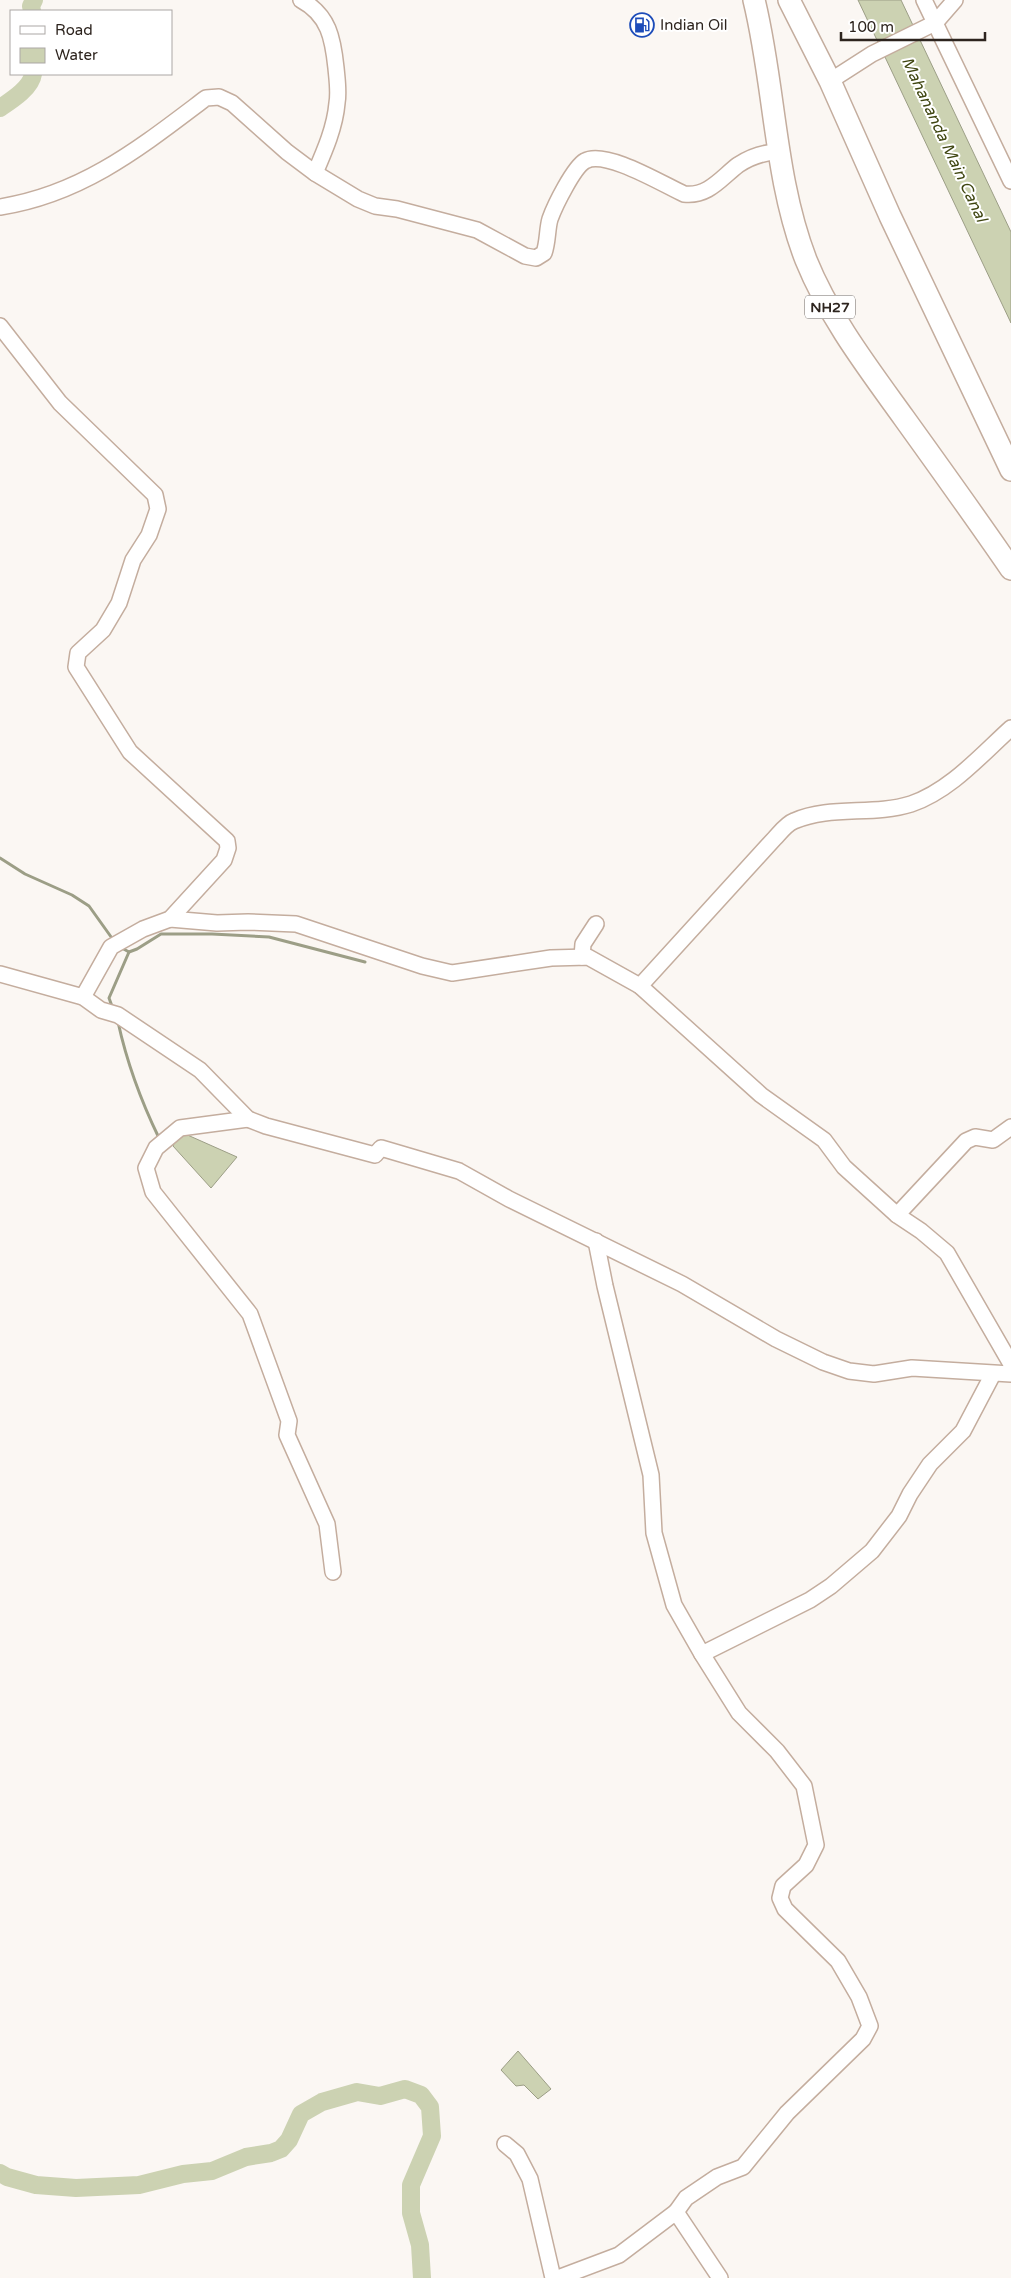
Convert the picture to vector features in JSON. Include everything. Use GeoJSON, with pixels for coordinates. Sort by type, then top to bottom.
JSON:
{"type":"FeatureCollection","features":[{"type":"Feature","properties":{"kind":"highway","name":"NH27"},"geometry":{"type":"LineString","coordinates":[[754,0],[779,152],[797,234],[806,261],[830,308],[861,360],[973,513],[1011,569]]}},
{"type":"Feature","properties":{"kind":"highway"},"geometry":{"type":"LineString","coordinates":[[789,0],[830,81],[890,216],[1011,470]]}},
{"type":"Feature","properties":{"kind":"street"},"geometry":{"type":"LineString","coordinates":[[301,0],[310,5],[323,17],[331,32],[337,80],[338,102],[330,135],[315,172]]}},
{"type":"Feature","properties":{"kind":"street"},"geometry":{"type":"LineString","coordinates":[[924,0],[929,26],[1011,181]]}},
{"type":"Feature","properties":{"kind":"street"},"geometry":{"type":"LineString","coordinates":[[830,81],[872,54],[929,26],[955,0]]}},
{"type":"Feature","properties":{"kind":"street"},"geometry":{"type":"LineString","coordinates":[[0,208],[30,203],[54,195],[108,169],[206,98],[219,97],[232,103],[288,152],[315,172],[358,199],[375,206],[397,209],[476,230],[525,256],[536,258],[544,253],[550,220],[577,168],[586,160],[597,158],[615,162],[684,194],[692,195],[709,189],[738,166],[754,157],[779,152]]}},
{"type":"Feature","properties":{"kind":"street"},"geometry":{"type":"LineString","coordinates":[[0,326],[60,403],[156,495],[158,509],[149,535],[134,560],[119,603],[103,630],[78,653],[76,667],[130,752],[227,841],[228,848],[224,860],[170,919],[116,943],[83,996]]}},
{"type":"Feature","properties":{"kind":"street"},"geometry":{"type":"LineString","coordinates":[[640,986],[774,839],[792,822],[825,813],[894,809],[914,803],[955,778],[1011,728]]}},
{"type":"Feature","properties":{"kind":"street"},"geometry":{"type":"LineString","coordinates":[[170,919],[217,924],[248,922],[296,924],[452,973],[551,958],[588,958],[640,986],[761,1095],[824,1140],[844,1167],[897,1215],[921,1230],[947,1253],[1011,1364]]}},
{"type":"Feature","properties":{"kind":"street"},"geometry":{"type":"LineString","coordinates":[[582,958],[583,944],[596,924]]}},
{"type":"Feature","properties":{"kind":"street"},"geometry":{"type":"LineString","coordinates":[[0,974],[83,996],[101,1010],[118,1016],[200,1070],[248,1119],[266,1126],[375,1155],[381,1148],[459,1171],[509,1199],[682,1284],[776,1339],[822,1362],[849,1371],[874,1374],[912,1368],[1011,1374]]}},
{"type":"Feature","properties":{"kind":"street"},"geometry":{"type":"LineString","coordinates":[[248,1119],[180,1128],[161,1143],[146,1168],[153,1192],[250,1314],[289,1421],[287,1435],[327,1524],[333,1572]]}},
{"type":"Feature","properties":{"kind":"street"},"geometry":{"type":"LineString","coordinates":[[897,1215],[966,1141],[975,1137],[993,1140],[1011,1127]]}},
{"type":"Feature","properties":{"kind":"street"},"geometry":{"type":"LineString","coordinates":[[558,2278],[619,2255],[676,2212],[686,2198],[717,2177],[743,2167],[787,2113],[863,2039],[870,2026],[860,1997],[838,1961],[785,1909],[780,1898],[782,1886],[806,1865],[816,1845],[804,1786],[776,1751],[739,1713],[674,1605],[654,1532],[651,1475],[605,1286],[596,1241]]}},
{"type":"Feature","properties":{"kind":"street"},"geometry":{"type":"LineString","coordinates":[[702,1654],[810,1600],[831,1586],[872,1551],[899,1516],[910,1494],[930,1464],[963,1431],[993,1374]]}},
{"type":"Feature","properties":{"kind":"street"},"geometry":{"type":"LineString","coordinates":[[505,2144],[517,2154],[530,2179],[553,2278]]}},
{"type":"Feature","properties":{"kind":"street"},"geometry":{"type":"LineString","coordinates":[[676,2212],[720,2278]]}},
{"type":"Feature","properties":{"kind":"water","name":"Mahananda Main Canal"},"geometry":{"type":"Polygon","coordinates":[[[858,0],[901,0],[1011,232],[1011,323],[858,0]]]}},
{"type":"Feature","properties":{"kind":"water"},"geometry":{"type":"Polygon","coordinates":[[[183,1133],[237,1157],[211,1188],[173,1146],[177,1136],[183,1133]]]}},
{"type":"Feature","properties":{"kind":"water"},"geometry":{"type":"Polygon","coordinates":[[[518,2051],[551,2089],[538,2099],[524,2085],[516,2086],[501,2070],[518,2051]]]}},
{"type":"Feature","properties":{"kind":"waterway"},"geometry":{"type":"LineString","coordinates":[[32,10],[31,6],[34,0]]}},
{"type":"Feature","properties":{"kind":"waterway"},"geometry":{"type":"LineString","coordinates":[[0,108],[25,89],[33,75]]}},
{"type":"Feature","properties":{"kind":"waterway"},"geometry":{"type":"LineString","coordinates":[[0,858],[25,874],[72,895],[89,906],[114,941]]}},
{"type":"Feature","properties":{"kind":"waterway"},"geometry":{"type":"LineString","coordinates":[[120,947],[129,952],[161,934],[269,937],[365,962]]}},
{"type":"Feature","properties":{"kind":"waterway"},"geometry":{"type":"LineString","coordinates":[[113,1009],[109,998],[129,952]]}},
{"type":"Feature","properties":{"kind":"waterway"},"geometry":{"type":"LineString","coordinates":[[118,1022],[135,1081],[159,1138]]}},
{"type":"Feature","properties":{"kind":"waterway"},"geometry":{"type":"LineString","coordinates":[[0,2173],[7,2177],[36,2185],[76,2188],[139,2185],[183,2174],[212,2171],[246,2157],[271,2153],[281,2149],[289,2140],[301,2114],[322,2102],[357,2092],[380,2096],[405,2089],[421,2095],[430,2107],[432,2136],[411,2185],[411,2213],[420,2245],[422,2278]]}},
{"type":"Feature","properties":{"kind":"place","name":"Indian Oil"},"geometry":{"type":"Point","coordinates":[642,25]}}]}
